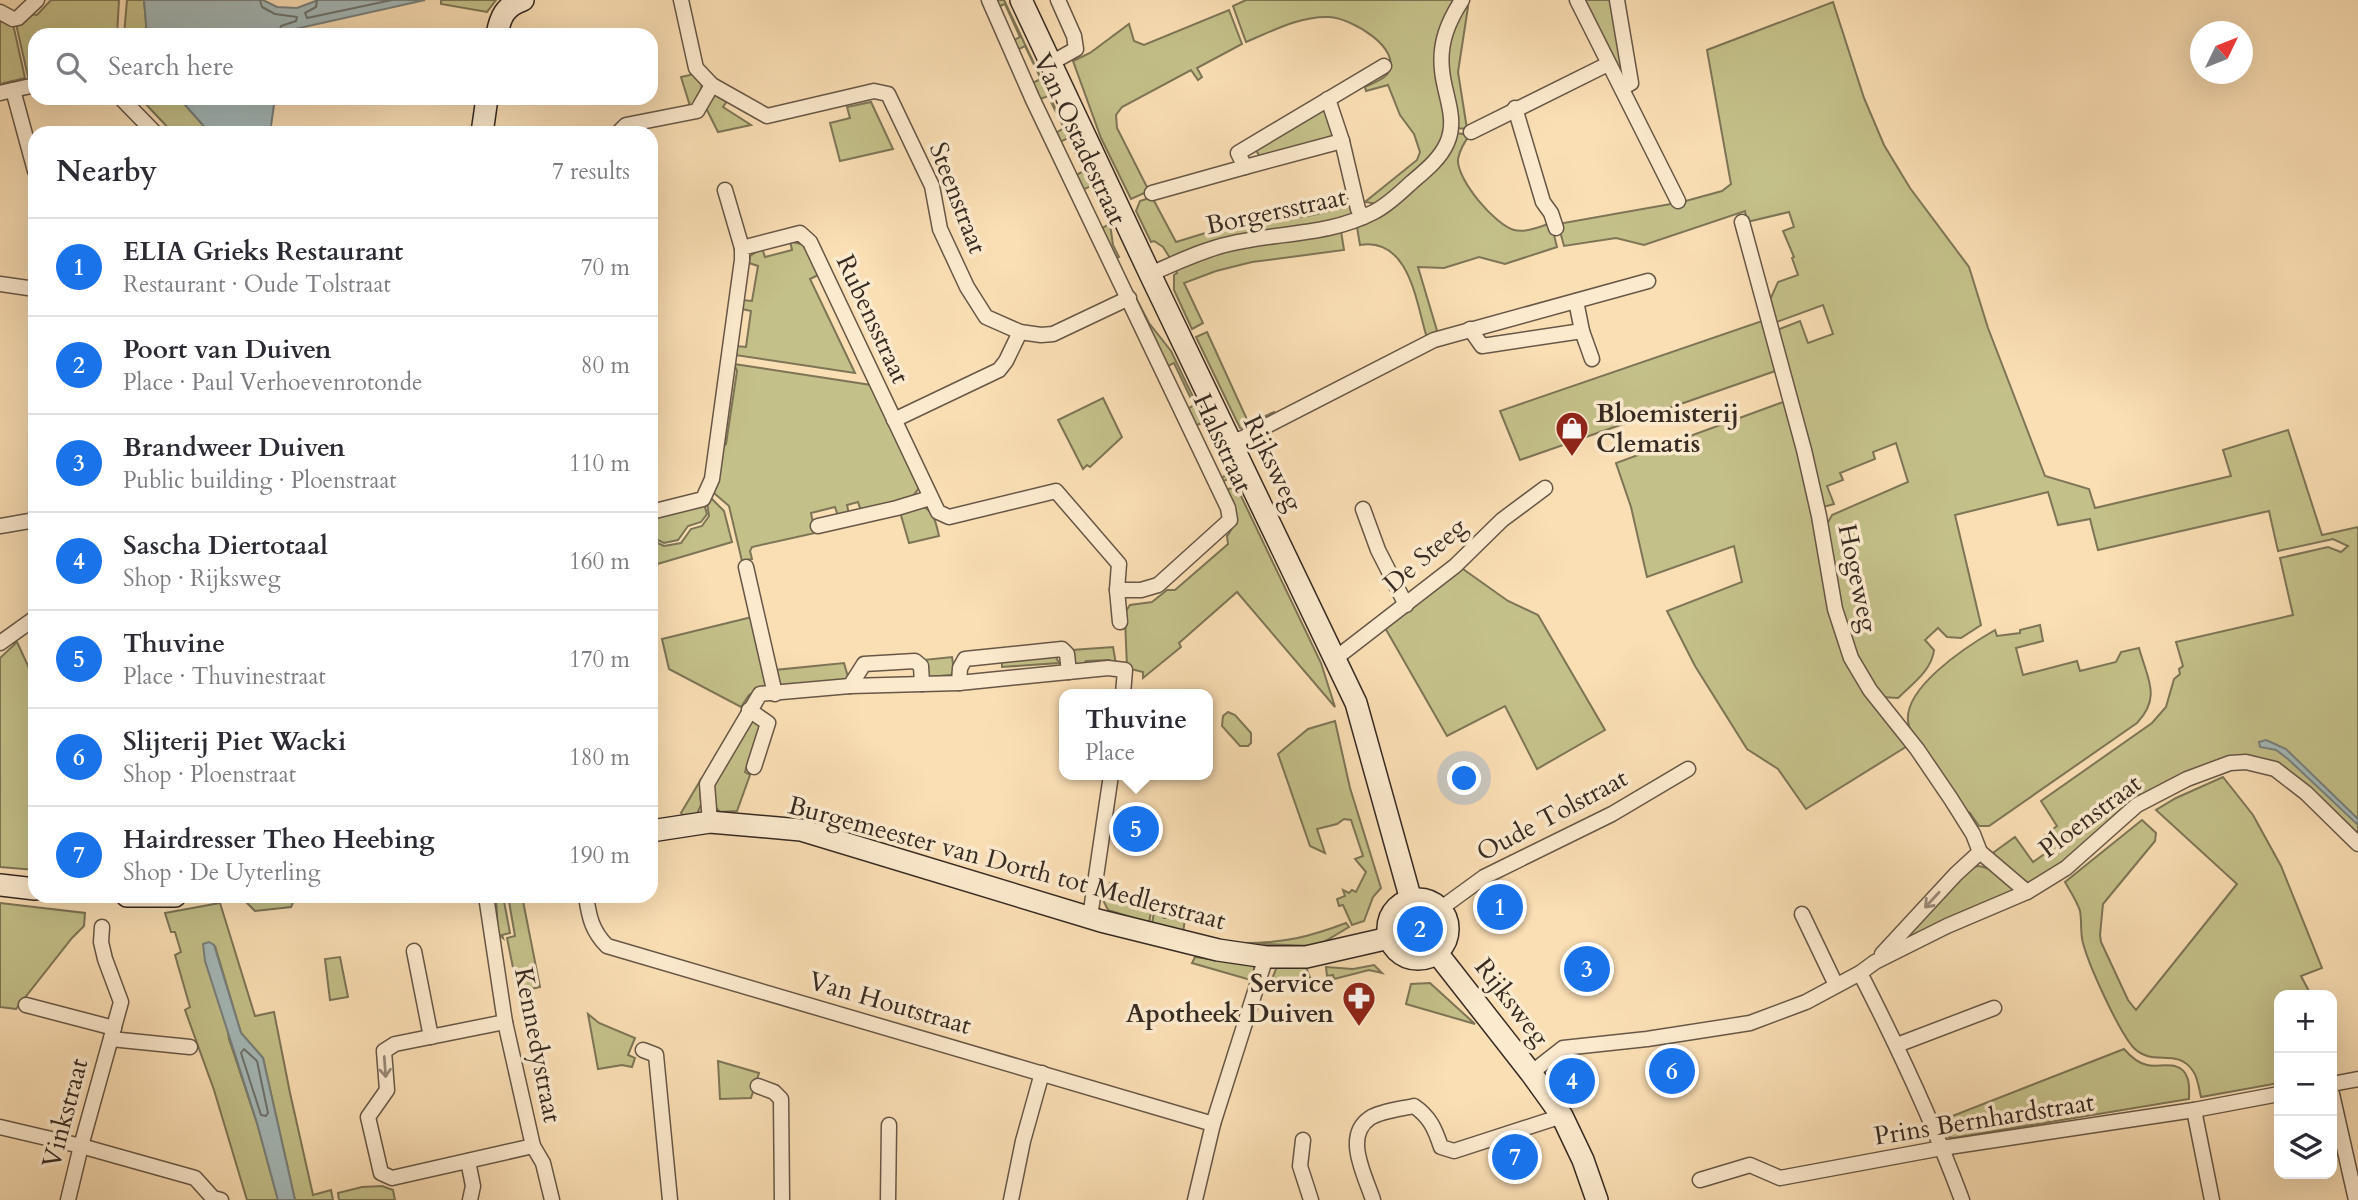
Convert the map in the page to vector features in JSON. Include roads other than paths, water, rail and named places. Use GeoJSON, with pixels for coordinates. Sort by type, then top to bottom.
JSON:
{"type":"FeatureCollection","features":[{"type":"Feature","properties":{"kind":"street"},"geometry":{"type":"LineString","coordinates":[[0,12],[13,19],[18,18],[37,0]]}},
{"type":"Feature","properties":{"kind":"street"},"geometry":{"type":"LineString","coordinates":[[498,28],[500,17],[510,5],[523,0]]}},
{"type":"Feature","properties":{"kind":"street","name":"Steenstraat"},"geometry":{"type":"LineString","coordinates":[[681,0],[696,68],[712,85],[767,116],[874,91],[888,94],[932,186],[940,229],[967,287],[986,317],[1020,332],[1054,334],[1129,298]]}},
{"type":"Feature","properties":{"kind":"street","name":"Van Ostadestraat"},"geometry":{"type":"LineString","coordinates":[[989,0],[1033,100],[1129,298]]}},
{"type":"Feature","properties":{"kind":"street","name":"Rijksweg"},"geometry":{"type":"LineString","coordinates":[[1021,0],[1356,703],[1410,900]]}},
{"type":"Feature","properties":{"kind":"street"},"geometry":{"type":"LineString","coordinates":[[1051,63],[1076,49],[1058,0]]}},
{"type":"Feature","properties":{"kind":"street","name":"Borgersstraat"},"geometry":{"type":"LineString","coordinates":[[1150,274],[1228,244],[1328,229],[1363,217],[1381,208],[1425,171],[1447,145],[1452,119],[1442,69],[1443,41],[1450,20],[1462,0]]}},
{"type":"Feature","properties":{"kind":"street"},"geometry":{"type":"LineString","coordinates":[[1577,0],[1678,201]]}},
{"type":"Feature","properties":{"kind":"street"},"geometry":{"type":"LineString","coordinates":[[1617,0],[1631,83],[1622,88]]}},
{"type":"Feature","properties":{"kind":"street"},"geometry":{"type":"LineString","coordinates":[[1471,132],[1608,64]]}},
{"type":"Feature","properties":{"kind":"street"},"geometry":{"type":"LineString","coordinates":[[1245,167],[1238,153],[1384,66]]}},
{"type":"Feature","properties":{"kind":"street"},"geometry":{"type":"LineString","coordinates":[[625,126],[697,111],[712,85]]}},
{"type":"Feature","properties":{"kind":"street"},"geometry":{"type":"LineString","coordinates":[[28,87],[6,92],[28,152]]}},
{"type":"Feature","properties":{"kind":"street"},"geometry":{"type":"LineString","coordinates":[[1328,99],[1342,141],[1358,209],[1363,217]]}},
{"type":"Feature","properties":{"kind":"street"},"geometry":{"type":"LineString","coordinates":[[128,105],[148,126]]}},
{"type":"Feature","properties":{"kind":"street"},"geometry":{"type":"LineString","coordinates":[[483,126],[486,105]]}},
{"type":"Feature","properties":{"kind":"street"},"geometry":{"type":"LineString","coordinates":[[1516,108],[1544,202],[1556,228]]}},
{"type":"Feature","properties":{"kind":"street"},"geometry":{"type":"LineString","coordinates":[[1152,193],[1342,141]]}},
{"type":"Feature","properties":{"kind":"street"},"geometry":{"type":"LineString","coordinates":[[658,510],[704,499],[712,479],[742,260],[742,248],[725,190]]}},
{"type":"Feature","properties":{"kind":"street","name":"Hogeweg"},"geometry":{"type":"LineString","coordinates":[[1742,222],[1804,450],[1835,609],[1852,659],[1870,690],[1917,749],[1951,799],[1973,834],[1980,852],[2027,892]]}},
{"type":"Feature","properties":{"kind":"street","name":"Rubensstraat"},"geometry":{"type":"LineString","coordinates":[[742,248],[800,233],[810,242],[930,498]]}},
{"type":"Feature","properties":{"kind":"street"},"geometry":{"type":"LineString","coordinates":[[1231,442],[1434,340],[1647,281]]}},
{"type":"Feature","properties":{"kind":"street"},"geometry":{"type":"LineString","coordinates":[[0,284],[28,287]]}},
{"type":"Feature","properties":{"kind":"street","name":"Halsstraat"},"geometry":{"type":"LineString","coordinates":[[1116,590],[1141,590],[1158,585],[1230,520],[1228,509],[1129,298]]}},
{"type":"Feature","properties":{"kind":"street"},"geometry":{"type":"LineString","coordinates":[[1576,301],[1582,331],[1592,359]]}},
{"type":"Feature","properties":{"kind":"street"},"geometry":{"type":"LineString","coordinates":[[1470,329],[1482,346],[1582,331]]}},
{"type":"Feature","properties":{"kind":"street"},"geometry":{"type":"LineString","coordinates":[[894,420],[999,370],[1020,332]]}},
{"type":"Feature","properties":{"kind":"street","name":"De Steeg"},"geometry":{"type":"LineString","coordinates":[[1336,658],[1455,566],[1502,520],[1545,488]]}},
{"type":"Feature","properties":{"kind":"street"},"geometry":{"type":"LineString","coordinates":[[818,526],[930,498],[938,512],[949,517],[1056,491],[1119,564],[1116,590],[1120,622]]}},
{"type":"Feature","properties":{"kind":"street"},"geometry":{"type":"LineString","coordinates":[[1363,509],[1378,550],[1406,605]]}},
{"type":"Feature","properties":{"kind":"street"},"geometry":{"type":"LineString","coordinates":[[0,526],[28,521]]}},
{"type":"Feature","properties":{"kind":"street"},"geometry":{"type":"LineString","coordinates":[[746,567],[775,694]]}},
{"type":"Feature","properties":{"kind":"street"},"geometry":{"type":"LineString","coordinates":[[0,643],[28,623]]}},
{"type":"Feature","properties":{"kind":"street"},"geometry":{"type":"LineString","coordinates":[[959,683],[960,668],[965,659],[1062,649],[1067,654],[1069,672]]}},
{"type":"Feature","properties":{"kind":"street"},"geometry":{"type":"LineString","coordinates":[[850,686],[864,664],[915,661],[920,666],[922,684]]}},
{"type":"Feature","properties":{"kind":"street"},"geometry":{"type":"LineString","coordinates":[[710,822],[707,783],[760,694],[850,686],[959,683],[1108,668],[1125,670],[1123,689]]}},
{"type":"Feature","properties":{"kind":"street"},"geometry":{"type":"LineString","coordinates":[[749,710],[768,723],[754,767]]}},
{"type":"Feature","properties":{"kind":"street","name":"Ploenstraat"},"geometry":{"type":"LineString","coordinates":[[1531,1073],[1563,1048],[1647,1039],[1750,1023],[1806,1002],[1875,962],[1947,926],[2027,892],[2066,868],[2137,805],[2187,779],[2230,764],[2246,762],[2275,769],[2306,793],[2358,844]]}},
{"type":"Feature","properties":{"kind":"street","name":"Oude Tolstraat"},"geometry":{"type":"LineString","coordinates":[[1440,909],[1484,877],[1612,814],[1689,769]]}},
{"type":"Feature","properties":{"kind":"street"},"geometry":{"type":"LineString","coordinates":[[1090,917],[1110,780]]}},
{"type":"Feature","properties":{"kind":"street","name":"Burgemeester van Dorth tot Medlerstraat"},"geometry":{"type":"LineString","coordinates":[[658,830],[710,822],[801,830],[1090,917],[1218,950],[1266,957],[1306,957],[1389,938]]}},
{"type":"Feature","properties":{"kind":"street","name":"Ploenstraat"},"geometry":{"type":"LineString","coordinates":[[1875,962],[1956,874],[1980,852]]}},
{"type":"Feature","properties":{"kind":"street"},"geometry":{"type":"LineString","coordinates":[[0,885],[28,887]]}},
{"type":"Feature","properties":{"kind":"street"},"geometry":{"type":"LineString","coordinates":[[1410,900],[1429,901],[1440,909],[1445,916],[1448,933],[1437,953],[1422,959],[1400,953],[1389,938],[1389,922],[1399,906],[1410,900]]}},
{"type":"Feature","properties":{"kind":"street","name":"Kennedystraat"},"geometry":{"type":"LineString","coordinates":[[487,903],[505,1022],[533,1146],[543,1163],[552,1200]]}},
{"type":"Feature","properties":{"kind":"street","name":"Van Houtstraat"},"geometry":{"type":"LineString","coordinates":[[587,903],[590,920],[597,936],[607,946],[1213,1124]]}},
{"type":"Feature","properties":{"kind":"street"},"geometry":{"type":"LineString","coordinates":[[1802,914],[1836,985]]}},
{"type":"Feature","properties":{"kind":"street","name":"Vinkstraat"},"geometry":{"type":"LineString","coordinates":[[68,1200],[80,1146],[121,1002],[105,959],[103,927]]}},
{"type":"Feature","properties":{"kind":"street"},"geometry":{"type":"LineString","coordinates":[[414,951],[431,1037]]}},
{"type":"Feature","properties":{"kind":"street","name":"Rijksweg"},"geometry":{"type":"LineString","coordinates":[[1437,953],[1562,1116],[1583,1160],[1597,1200]]}},
{"type":"Feature","properties":{"kind":"street"},"geometry":{"type":"LineString","coordinates":[[1195,1200],[1213,1124],[1266,957]]}},
{"type":"Feature","properties":{"kind":"street"},"geometry":{"type":"LineString","coordinates":[[1860,973],[1897,1045],[1962,1200]]}},
{"type":"Feature","properties":{"kind":"street","name":"Vinkstraat"},"geometry":{"type":"LineString","coordinates":[[26,1005],[112,1033],[190,1047]]}},
{"type":"Feature","properties":{"kind":"street"},"geometry":{"type":"LineString","coordinates":[[1897,1045],[1994,1008]]}},
{"type":"Feature","properties":{"kind":"street"},"geometry":{"type":"LineString","coordinates":[[505,1022],[395,1044],[384,1051],[387,1090],[368,1117],[381,1173],[391,1178],[533,1146]]}},
{"type":"Feature","properties":{"kind":"street"},"geometry":{"type":"LineString","coordinates":[[643,1050],[656,1055],[670,1200]]}},
{"type":"Feature","properties":{"kind":"street"},"geometry":{"type":"LineString","coordinates":[[1011,1200],[1023,1141],[1042,1073]]}},
{"type":"Feature","properties":{"kind":"street"},"geometry":{"type":"LineString","coordinates":[[2337,1083],[2358,1079]]}},
{"type":"Feature","properties":{"kind":"street"},"geometry":{"type":"LineString","coordinates":[[758,1086],[781,1098],[782,1200]]}},
{"type":"Feature","properties":{"kind":"street","name":"Prins Bernhardstraat"},"geometry":{"type":"LineString","coordinates":[[1700,1180],[1750,1165],[1780,1178],[1942,1148],[2194,1110],[2274,1095]]}},
{"type":"Feature","properties":{"kind":"street"},"geometry":{"type":"LineString","coordinates":[[1373,1200],[1355,1142],[1360,1128],[1372,1117],[1414,1106],[1426,1114],[1434,1126],[1441,1147],[1454,1151],[1562,1116]]}},
{"type":"Feature","properties":{"kind":"street"},"geometry":{"type":"LineString","coordinates":[[2194,1110],[2212,1200]]}},
{"type":"Feature","properties":{"kind":"street"},"geometry":{"type":"LineString","coordinates":[[2337,1116],[2356,1200]]}},
{"type":"Feature","properties":{"kind":"street"},"geometry":{"type":"LineString","coordinates":[[888,1200],[889,1125]]}},
{"type":"Feature","properties":{"kind":"street"},"geometry":{"type":"LineString","coordinates":[[0,1127],[195,1178],[214,1198],[221,1200]]}},
{"type":"Feature","properties":{"kind":"street"},"geometry":{"type":"LineString","coordinates":[[1303,1140],[1300,1166],[1311,1200]]}},
{"type":"Feature","properties":{"kind":"street"},"geometry":{"type":"LineString","coordinates":[[468,1161],[473,1186],[470,1200]]}},
{"type":"Feature","properties":{"kind":"water"},"geometry":{"type":"Polygon","coordinates":[[[144,0],[263,0],[277,7],[297,8],[318,0],[425,0],[299,28],[146,28],[144,0]]]}},
{"type":"Feature","properties":{"kind":"water"},"geometry":{"type":"Polygon","coordinates":[[[185,105],[274,105],[271,126],[204,126],[185,105]]]}},
{"type":"Feature","properties":{"kind":"water"},"geometry":{"type":"Polygon","coordinates":[[[2266,740],[2286,749],[2358,819],[2358,825],[2288,759],[2276,750],[2260,747],[2259,742],[2266,740]]]}},
{"type":"Feature","properties":{"kind":"water"},"geometry":{"type":"Polygon","coordinates":[[[209,942],[214,945],[241,1033],[263,1058],[295,1200],[278,1200],[257,1123],[205,961],[203,944],[209,942]]]}},
{"type":"Feature","properties":{"kind":"place","name":"Bloemisterij Clematis"},"geometry":{"type":"Point","coordinates":[1572,458]}},
{"type":"Feature","properties":{"kind":"place","name":"Thuvine"},"geometry":{"type":"Point","coordinates":[1136,829]}},
{"type":"Feature","properties":{"kind":"place","name":"ELIA Grieks Restaurant"},"geometry":{"type":"Point","coordinates":[1500,907]}},
{"type":"Feature","properties":{"kind":"place","name":"Poort van Duiven"},"geometry":{"type":"Point","coordinates":[1420,929]}},
{"type":"Feature","properties":{"kind":"place","name":"Brandweer Duiven"},"geometry":{"type":"Point","coordinates":[1587,969]}},
{"type":"Feature","properties":{"kind":"place","name":"Service Apotheek Duiven"},"geometry":{"type":"Point","coordinates":[1359,1028]}},
{"type":"Feature","properties":{"kind":"place","name":"Slijterij Piet Wacki"},"geometry":{"type":"Point","coordinates":[1672,1071]}},
{"type":"Feature","properties":{"kind":"place","name":"Sascha Diertotaal"},"geometry":{"type":"Point","coordinates":[1572,1081]}},
{"type":"Feature","properties":{"kind":"place","name":"Hairdresser Theo Heebing"},"geometry":{"type":"Point","coordinates":[1515,1157]}}]}
